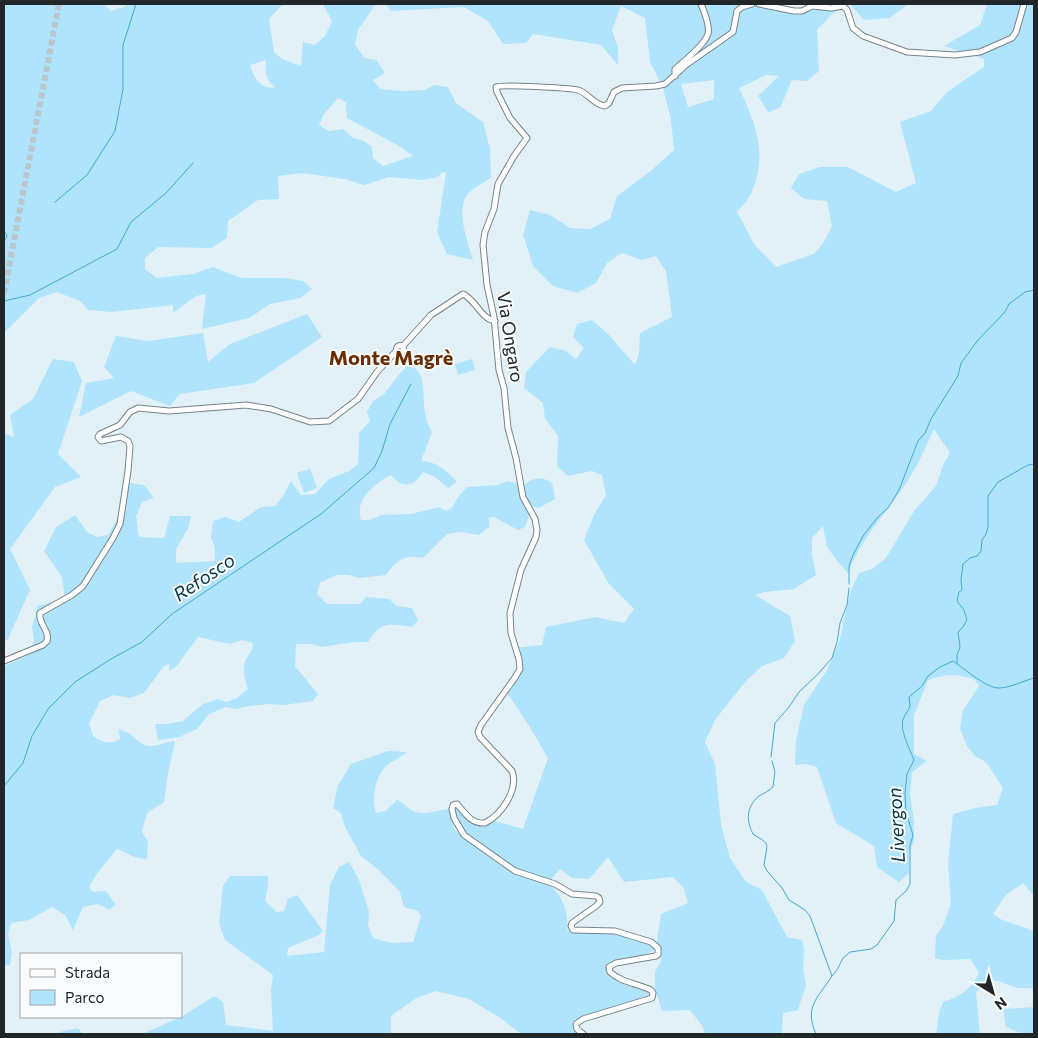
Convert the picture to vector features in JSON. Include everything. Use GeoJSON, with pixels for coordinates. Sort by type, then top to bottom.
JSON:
{"type":"FeatureCollection","features":[{"type":"Feature","properties":{"kind":"main road"},"geometry":{"type":"LineString","coordinates":[[675,76],[675,68],[697,48],[707,35],[708,30],[701,4]]}},
{"type":"Feature","properties":{"kind":"main road"},"geometry":{"type":"LineString","coordinates":[[675,76],[686,65],[733,32],[737,11],[742,7],[752,4]]}},
{"type":"Feature","properties":{"kind":"main road"},"geometry":{"type":"LineString","coordinates":[[759,4],[794,11],[812,6],[831,8],[843,6],[847,10],[853,28],[863,36],[907,52],[955,55],[980,52],[1012,38],[1018,26],[1024,4]]}},
{"type":"Feature","properties":{"kind":"main road","name":"Via Ongaro"},"geometry":{"type":"LineString","coordinates":[[583,1034],[577,1029],[576,1024],[583,1019],[652,998],[653,993],[651,990],[624,981],[611,974],[609,967],[656,956],[658,948],[651,942],[615,931],[574,930],[571,926],[572,922],[596,906],[600,902],[599,898],[596,896],[572,894],[555,884],[515,871],[464,835],[454,818],[452,809],[453,805],[457,804],[470,819],[484,824],[500,810],[509,797],[513,782],[512,771],[480,737],[478,732],[520,669],[510,626],[510,613],[521,570],[536,537],[537,530],[535,519],[523,497],[516,458],[510,438],[484,253],[485,232],[493,214],[498,184],[527,138],[513,123],[496,87],[500,85],[576,90],[587,94],[598,104],[605,106],[618,89],[662,86],[675,76]]}},
{"type":"Feature","properties":{"kind":"main road"},"geometry":{"type":"LineString","coordinates":[[4,661],[43,645],[47,641],[48,634],[40,620],[40,613],[84,586],[118,528],[122,516],[130,446],[121,437],[102,442],[98,439],[100,434],[123,423],[130,412],[135,409],[169,411],[246,405],[280,412],[310,422],[322,423],[333,419],[358,399],[376,372],[397,350],[402,351],[403,346],[431,315],[463,294],[474,301],[489,320],[495,321]]}},
{"type":"Feature","properties":{"kind":"green space"},"geometry":{"type":"Polygon","coordinates":[[[4,4],[104,4],[111,11],[128,4],[283,4],[269,19],[274,52],[282,59],[301,66],[303,42],[315,45],[325,36],[332,21],[323,4],[376,4],[358,30],[355,44],[364,58],[376,60],[385,73],[373,80],[380,89],[402,91],[425,90],[434,85],[448,87],[456,103],[483,122],[490,149],[491,178],[471,191],[466,197],[462,215],[465,234],[473,260],[447,254],[437,232],[446,173],[442,172],[438,177],[422,180],[389,177],[364,185],[344,179],[302,173],[278,176],[279,199],[258,200],[228,221],[227,238],[211,248],[158,247],[145,258],[145,269],[157,278],[193,274],[213,267],[241,278],[284,278],[303,281],[312,289],[300,298],[270,304],[249,318],[202,329],[206,294],[196,296],[173,313],[173,305],[111,312],[88,310],[80,301],[57,292],[39,298],[4,333],[4,4]],[[266,60],[250,65],[251,69],[258,82],[262,85],[270,88],[275,87],[266,75],[266,60]],[[338,98],[324,114],[319,125],[329,131],[343,129],[353,138],[364,141],[372,147],[373,158],[383,166],[413,156],[399,146],[347,118],[346,102],[338,98]]]}},
{"type":"Feature","properties":{"kind":"green space"},"geometry":{"type":"Polygon","coordinates":[[[385,4],[761,4],[781,11],[794,12],[816,10],[812,4],[850,4],[833,13],[817,30],[819,71],[807,81],[792,80],[780,108],[768,112],[758,96],[779,76],[766,75],[739,88],[755,126],[758,139],[759,165],[750,196],[737,212],[754,244],[776,267],[814,254],[824,242],[832,226],[827,201],[804,199],[791,188],[799,174],[820,167],[848,167],[896,192],[916,183],[900,122],[931,111],[947,92],[984,67],[984,59],[944,46],[980,25],[987,4],[1034,4],[1034,896],[1023,883],[1006,895],[993,914],[1002,920],[1034,931],[1034,988],[1016,988],[998,981],[986,983],[976,992],[980,1034],[936,1034],[939,1013],[943,1002],[955,998],[964,992],[979,973],[970,959],[942,960],[935,958],[936,936],[943,926],[951,903],[948,864],[953,814],[997,805],[1003,788],[986,762],[975,756],[967,746],[960,729],[963,710],[979,686],[974,679],[962,676],[951,675],[928,680],[914,715],[914,754],[927,761],[912,772],[910,794],[914,840],[909,854],[909,873],[899,882],[877,867],[874,846],[836,823],[817,767],[806,764],[795,765],[796,740],[804,705],[827,670],[841,636],[850,593],[859,573],[872,569],[886,558],[914,511],[936,486],[944,463],[950,453],[934,429],[921,458],[860,548],[848,573],[827,547],[823,526],[812,538],[812,555],[816,575],[794,589],[755,595],[790,616],[795,641],[784,658],[762,666],[745,682],[715,720],[705,742],[715,764],[721,825],[730,858],[746,882],[762,890],[787,937],[802,940],[804,949],[803,969],[806,985],[798,1010],[783,1013],[782,1034],[705,1034],[703,1027],[690,1010],[662,1011],[655,989],[655,972],[661,961],[657,941],[661,914],[688,903],[683,887],[673,877],[624,882],[608,857],[589,879],[572,878],[560,869],[549,882],[563,904],[567,915],[567,929],[572,933],[611,933],[627,936],[651,946],[654,950],[617,961],[606,968],[606,973],[626,984],[648,991],[649,995],[576,1021],[573,1029],[578,1034],[521,1034],[502,1019],[469,999],[436,991],[416,998],[391,1016],[391,1034],[142,1034],[182,1018],[214,996],[223,1002],[226,1025],[273,1031],[271,991],[273,975],[225,940],[219,923],[223,886],[230,876],[268,876],[265,901],[277,912],[284,911],[288,899],[297,895],[323,931],[319,935],[288,948],[287,956],[324,952],[330,885],[339,867],[349,862],[359,880],[369,912],[368,925],[373,938],[391,943],[413,942],[421,917],[418,911],[404,907],[400,892],[380,871],[361,856],[345,827],[341,813],[333,808],[338,785],[351,764],[388,751],[407,752],[386,766],[381,773],[375,790],[374,802],[376,813],[386,811],[397,800],[411,810],[422,813],[451,808],[454,829],[487,856],[518,876],[541,881],[526,876],[464,835],[454,818],[453,809],[455,806],[459,806],[477,823],[491,820],[523,829],[548,758],[505,690],[517,666],[514,648],[542,645],[546,627],[595,617],[624,623],[634,609],[609,584],[584,540],[594,515],[606,495],[602,475],[592,471],[568,476],[557,466],[558,436],[545,418],[543,403],[524,388],[526,372],[550,347],[566,351],[576,359],[584,348],[573,337],[577,324],[592,320],[609,335],[635,365],[639,355],[640,333],[672,317],[666,271],[656,256],[642,260],[622,253],[607,263],[596,283],[577,293],[553,286],[533,266],[523,235],[530,210],[550,215],[570,228],[590,229],[610,219],[617,196],[652,170],[674,150],[671,119],[663,88],[650,62],[645,18],[621,6],[612,30],[618,48],[618,65],[601,45],[533,34],[526,43],[503,44],[488,21],[464,7],[392,11],[385,4]],[[714,80],[681,84],[688,107],[714,99],[714,80]]]}},
{"type":"Feature","properties":{"kind":"green space"},"geometry":{"type":"Polygon","coordinates":[[[850,4],[909,4],[889,18],[864,20],[850,4]]]}},
{"type":"Feature","properties":{"kind":"green space"},"geometry":{"type":"Polygon","coordinates":[[[307,314],[322,337],[254,383],[180,394],[170,406],[131,391],[79,417],[86,383],[114,378],[104,367],[116,336],[149,341],[203,333],[208,362],[230,344],[307,314]]]}},
{"type":"Feature","properties":{"kind":"green space"},"geometry":{"type":"Polygon","coordinates":[[[53,359],[74,362],[82,381],[58,454],[81,477],[55,487],[10,549],[30,590],[7,641],[4,639],[4,433],[14,437],[10,415],[33,399],[53,359]]]}},
{"type":"Feature","properties":{"kind":"green space"},"geometry":{"type":"Polygon","coordinates":[[[472,359],[475,370],[458,375],[455,364],[472,359]]]}},
{"type":"Feature","properties":{"kind":"green space"},"geometry":{"type":"Polygon","coordinates":[[[408,366],[419,372],[423,385],[425,416],[432,432],[421,461],[441,467],[457,482],[448,488],[435,477],[423,472],[416,481],[404,484],[399,483],[391,475],[373,487],[363,499],[360,506],[361,520],[370,520],[381,515],[411,514],[439,507],[446,511],[452,508],[458,497],[467,487],[498,485],[508,481],[524,485],[534,479],[544,479],[552,483],[555,499],[539,508],[532,506],[525,527],[518,530],[494,517],[489,518],[489,527],[479,535],[461,532],[447,534],[423,558],[410,557],[402,559],[386,575],[359,578],[349,575],[336,575],[320,583],[317,594],[327,604],[360,604],[366,597],[389,599],[397,606],[412,608],[418,620],[412,627],[386,625],[377,630],[368,642],[354,642],[322,647],[310,644],[296,644],[295,666],[318,694],[313,701],[283,705],[249,706],[236,709],[226,707],[209,714],[197,729],[179,737],[158,740],[155,724],[183,721],[203,704],[218,699],[226,702],[237,698],[248,689],[244,676],[244,665],[253,643],[242,640],[230,644],[198,637],[176,667],[169,671],[169,664],[164,666],[144,693],[130,698],[114,695],[100,701],[89,723],[93,736],[100,740],[109,743],[120,739],[119,730],[128,733],[147,746],[175,741],[164,802],[147,813],[142,832],[148,842],[147,859],[135,857],[117,849],[98,872],[89,887],[93,892],[106,891],[115,904],[110,910],[98,904],[83,907],[73,930],[65,915],[52,907],[29,920],[11,923],[8,934],[12,952],[10,965],[4,965],[4,666],[29,655],[34,641],[32,627],[38,606],[65,598],[62,577],[44,551],[56,527],[75,515],[87,532],[97,537],[108,535],[120,514],[124,482],[144,485],[154,498],[142,502],[136,516],[139,537],[164,538],[170,516],[191,516],[188,528],[176,549],[176,563],[215,561],[215,548],[211,537],[213,521],[225,517],[239,522],[261,507],[275,506],[291,481],[301,495],[315,494],[329,479],[349,471],[358,464],[359,433],[370,421],[367,412],[373,401],[384,394],[408,366]]]}},
{"type":"Feature","properties":{"kind":"green space"},"geometry":{"type":"Polygon","coordinates":[[[310,469],[317,488],[304,493],[297,473],[310,469]]]}},
{"type":"Feature","properties":{"kind":"green space"},"geometry":{"type":"Polygon","coordinates":[[[1034,1007],[1034,1034],[1023,1034],[1006,1027],[1003,1009],[1034,1007]]]}},
{"type":"Feature","properties":{"kind":"green space"},"geometry":{"type":"Polygon","coordinates":[[[78,1028],[83,1034],[51,1034],[78,1028]]]}},
{"type":"Feature","properties":{"kind":"waterway"},"geometry":{"type":"LineString","coordinates":[[55,202],[87,175],[115,131],[123,89],[123,45],[136,4]]}},
{"type":"Feature","properties":{"kind":"waterway"},"geometry":{"type":"LineString","coordinates":[[4,301],[30,295],[117,249],[131,222],[166,193],[193,163]]}},
{"type":"Feature","properties":{"kind":"waterway"},"geometry":{"type":"LineString","coordinates":[[4,231],[7,236],[4,242]]}},
{"type":"Feature","properties":{"kind":"waterway"},"geometry":{"type":"LineString","coordinates":[[849,584],[849,566],[853,555],[863,536],[888,508],[899,490],[918,441],[925,433],[931,419],[958,376],[961,363],[978,340],[1005,312],[1009,304],[1025,292],[1034,290]]}},
{"type":"Feature","properties":{"kind":"waterway","name":"Refosco"},"geometry":{"type":"LineString","coordinates":[[4,786],[23,763],[32,736],[48,709],[75,682],[142,642],[172,614],[321,514],[374,468],[382,451],[390,424],[411,384]]}},
{"type":"Feature","properties":{"kind":"waterway"},"geometry":{"type":"LineString","coordinates":[[957,663],[960,647],[958,632],[967,620],[964,610],[957,601],[959,592],[962,590],[963,564],[970,558],[977,556],[981,551],[982,540],[988,527],[988,496],[998,482],[1028,465],[1034,464]]}},
{"type":"Feature","properties":{"kind":"waterway"},"geometry":{"type":"LineString","coordinates":[[771,757],[775,723],[799,692],[832,658],[840,623],[847,605],[849,588]]}},
{"type":"Feature","properties":{"kind":"waterway","name":"Livergon"},"geometry":{"type":"LineString","coordinates":[[832,976],[843,958],[850,952],[871,949],[877,945],[894,921],[896,900],[906,891],[910,884],[910,846],[913,835],[906,812],[905,794],[907,774],[914,760],[902,727],[904,717],[910,706],[909,697],[922,686],[928,676],[940,667],[953,661],[983,682],[995,687],[1009,686],[1034,678]]}},
{"type":"Feature","properties":{"kind":"waterway"},"geometry":{"type":"LineString","coordinates":[[772,761],[775,772],[773,787],[755,800],[748,814],[748,819],[753,834],[766,843],[764,865],[767,871],[782,888],[789,900],[805,910],[810,916],[832,976],[817,997],[812,1010],[811,1017],[816,1034]]}},
{"type":"Feature","properties":{"kind":"tunnel"},"geometry":{"type":"LineString","coordinates":[[4,293],[59,4]]}},
{"type":"Feature","properties":{"kind":"district","name":"Monte Magrè"},"geometry":{"type":"Point","coordinates":[391,358]}}]}
